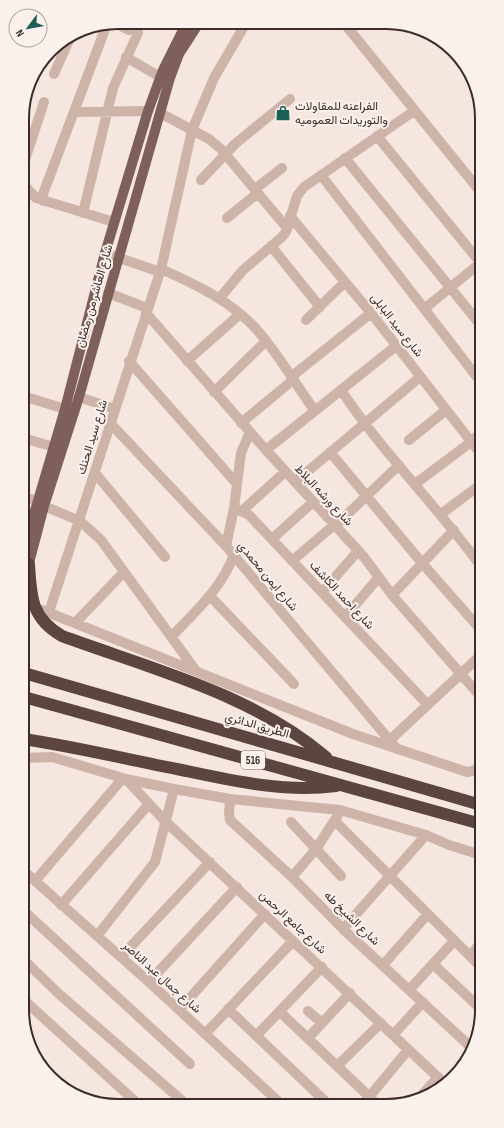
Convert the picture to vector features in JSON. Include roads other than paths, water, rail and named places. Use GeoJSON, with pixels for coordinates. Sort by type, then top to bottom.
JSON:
{"type":"FeatureCollection","features":[{"type":"Feature","properties":{"kind":"highway"},"geometry":{"type":"LineString","coordinates":[[29,564],[31,596],[34,606],[45,624],[62,636],[216,692],[264,714],[298,735],[330,761]]}},
{"type":"Feature","properties":{"kind":"highway","name":"الطريق الدائري"},"geometry":{"type":"LineString","coordinates":[[29,675],[475,803]]}},
{"type":"Feature","properties":{"kind":"highway","name":"516"},"geometry":{"type":"LineString","coordinates":[[29,698],[475,822]]}},
{"type":"Feature","properties":{"kind":"highway"},"geometry":{"type":"LineString","coordinates":[[29,740],[73,747],[243,782],[285,788],[325,788],[343,785]]}},
{"type":"Feature","properties":{"kind":"main road","name":"شارع العاشر من رمضان"},"geometry":{"type":"LineString","coordinates":[[29,564],[54,447],[66,410],[105,253],[148,111],[160,77],[184,29]]}},
{"type":"Feature","properties":{"kind":"main road","name":"شارع العاشر من رمضان"},"geometry":{"type":"LineString","coordinates":[[29,527],[41,504],[79,397],[170,78],[179,54],[195,29]]}},
{"type":"Feature","properties":{"kind":"street"},"geometry":{"type":"LineString","coordinates":[[84,213],[106,112],[113,88],[138,31],[135,29]]}},
{"type":"Feature","properties":{"kind":"street","name":"شارع سيد الحنك"},"geometry":{"type":"LineString","coordinates":[[48,612],[80,521],[111,424],[129,361],[160,271],[192,130],[214,78],[243,29]]}},
{"type":"Feature","properties":{"kind":"street"},"geometry":{"type":"LineString","coordinates":[[349,29],[475,185]]}},
{"type":"Feature","properties":{"kind":"street"},"geometry":{"type":"LineString","coordinates":[[43,201],[43,194],[105,30]]}},
{"type":"Feature","properties":{"kind":"street"},"geometry":{"type":"LineString","coordinates":[[54,74],[67,46]]}},
{"type":"Feature","properties":{"kind":"street"},"geometry":{"type":"LineString","coordinates":[[126,57],[160,77]]}},
{"type":"Feature","properties":{"kind":"street"},"geometry":{"type":"LineString","coordinates":[[202,180],[235,144],[290,99]]}},
{"type":"Feature","properties":{"kind":"street"},"geometry":{"type":"LineString","coordinates":[[29,148],[44,102]]}},
{"type":"Feature","properties":{"kind":"street"},"geometry":{"type":"LineString","coordinates":[[75,112],[148,111]]}},
{"type":"Feature","properties":{"kind":"street"},"geometry":{"type":"LineString","coordinates":[[219,299],[243,270],[282,236],[287,228],[290,216],[301,190],[414,111]]}},
{"type":"Feature","properties":{"kind":"street"},"geometry":{"type":"LineString","coordinates":[[160,113],[209,139],[225,154],[287,228]]}},
{"type":"Feature","properties":{"kind":"street"},"geometry":{"type":"LineString","coordinates":[[377,136],[475,255]]}},
{"type":"Feature","properties":{"kind":"street"},"geometry":{"type":"LineString","coordinates":[[345,158],[475,318]]}},
{"type":"Feature","properties":{"kind":"street"},"geometry":{"type":"LineString","coordinates":[[227,218],[282,168]]}},
{"type":"Feature","properties":{"kind":"street"},"geometry":{"type":"LineString","coordinates":[[321,175],[475,375]]}},
{"type":"Feature","properties":{"kind":"street"},"geometry":{"type":"LineString","coordinates":[[29,191],[32,195],[43,201],[114,222]]}},
{"type":"Feature","properties":{"kind":"street","name":"شارع سيد البابلى"},"geometry":{"type":"LineString","coordinates":[[290,216],[372,313],[475,447]]}},
{"type":"Feature","properties":{"kind":"street"},"geometry":{"type":"LineString","coordinates":[[271,246],[320,307]]}},
{"type":"Feature","properties":{"kind":"street"},"geometry":{"type":"LineString","coordinates":[[105,253],[189,281],[240,314],[266,340],[315,411]]}},
{"type":"Feature","properties":{"kind":"street"},"geometry":{"type":"LineString","coordinates":[[424,309],[475,267]]}},
{"type":"Feature","properties":{"kind":"street"},"geometry":{"type":"LineString","coordinates":[[306,320],[345,282]]}},
{"type":"Feature","properties":{"kind":"street"},"geometry":{"type":"LineString","coordinates":[[108,293],[146,311]]}},
{"type":"Feature","properties":{"kind":"street","name":"شارع ورشه البلاط"},"geometry":{"type":"LineString","coordinates":[[146,311],[241,423],[358,551],[392,595],[475,691]]}},
{"type":"Feature","properties":{"kind":"street"},"geometry":{"type":"LineString","coordinates":[[241,423],[372,313]]}},
{"type":"Feature","properties":{"kind":"street"},"geometry":{"type":"LineString","coordinates":[[188,361],[240,314]]}},
{"type":"Feature","properties":{"kind":"street"},"geometry":{"type":"LineString","coordinates":[[214,392],[266,340]]}},
{"type":"Feature","properties":{"kind":"street"},"geometry":{"type":"LineString","coordinates":[[266,450],[396,346]]}},
{"type":"Feature","properties":{"kind":"street"},"geometry":{"type":"LineString","coordinates":[[129,361],[238,484]]}},
{"type":"Feature","properties":{"kind":"street"},"geometry":{"type":"LineString","coordinates":[[295,482],[420,377]]}},
{"type":"Feature","properties":{"kind":"street"},"geometry":{"type":"LineString","coordinates":[[341,390],[363,424],[441,514],[475,558]]}},
{"type":"Feature","properties":{"kind":"street"},"geometry":{"type":"LineString","coordinates":[[79,397],[115,410]]}},
{"type":"Feature","properties":{"kind":"street"},"geometry":{"type":"LineString","coordinates":[[29,398],[66,410]]}},
{"type":"Feature","properties":{"kind":"street"},"geometry":{"type":"LineString","coordinates":[[409,440],[446,410]]}},
{"type":"Feature","properties":{"kind":"street","name":"شارع ايمن محمدي"},"geometry":{"type":"LineString","coordinates":[[111,424],[234,555],[399,750]]}},
{"type":"Feature","properties":{"kind":"street"},"geometry":{"type":"LineString","coordinates":[[226,546],[238,509],[238,484],[241,452],[250,432]]}},
{"type":"Feature","properties":{"kind":"street"},"geometry":{"type":"LineString","coordinates":[[415,484],[475,438]]}},
{"type":"Feature","properties":{"kind":"street"},"geometry":{"type":"LineString","coordinates":[[29,440],[54,447]]}},
{"type":"Feature","properties":{"kind":"street"},"geometry":{"type":"LineString","coordinates":[[330,452],[422,563],[475,623]]}},
{"type":"Feature","properties":{"kind":"street"},"geometry":{"type":"LineString","coordinates":[[292,561],[335,525],[399,465]]}},
{"type":"Feature","properties":{"kind":"street"},"geometry":{"type":"LineString","coordinates":[[95,472],[165,557]]}},
{"type":"Feature","properties":{"kind":"street"},"geometry":{"type":"LineString","coordinates":[[238,509],[285,472]]}},
{"type":"Feature","properties":{"kind":"street"},"geometry":{"type":"LineString","coordinates":[[441,514],[475,489]]}},
{"type":"Feature","properties":{"kind":"street"},"geometry":{"type":"LineString","coordinates":[[29,499],[80,521],[101,540],[196,671]]}},
{"type":"Feature","properties":{"kind":"street"},"geometry":{"type":"LineString","coordinates":[[272,539],[313,502]]}},
{"type":"Feature","properties":{"kind":"street","name":"شارع احمد الكاشف"},"geometry":{"type":"LineString","coordinates":[[238,509],[249,515],[428,705]]}},
{"type":"Feature","properties":{"kind":"street"},"geometry":{"type":"LineString","coordinates":[[392,595],[454,530]]}},
{"type":"Feature","properties":{"kind":"street"},"geometry":{"type":"LineString","coordinates":[[322,592],[358,551]]}},
{"type":"Feature","properties":{"kind":"street"},"geometry":{"type":"LineString","coordinates":[[171,637],[210,596],[221,582],[234,555]]}},
{"type":"Feature","properties":{"kind":"street"},"geometry":{"type":"LineString","coordinates":[[75,623],[124,572]]}},
{"type":"Feature","properties":{"kind":"street"},"geometry":{"type":"LineString","coordinates":[[345,617],[379,577]]}},
{"type":"Feature","properties":{"kind":"street"},"geometry":{"type":"LineString","coordinates":[[210,596],[294,684]]}},
{"type":"Feature","properties":{"kind":"street"},"geometry":{"type":"LineString","coordinates":[[34,606],[353,734],[467,772],[475,769]]}},
{"type":"Feature","properties":{"kind":"street"},"geometry":{"type":"LineString","coordinates":[[390,740],[475,661]]}},
{"type":"Feature","properties":{"kind":"street"},"geometry":{"type":"LineString","coordinates":[[29,758],[52,757],[124,778],[174,790],[230,799],[340,810],[426,835],[449,845],[475,853]]}},
{"type":"Feature","properties":{"kind":"street"},"geometry":{"type":"LineString","coordinates":[[35,881],[124,778]]}},
{"type":"Feature","properties":{"kind":"street","name":"شارع جامع الرحمن"},"geometry":{"type":"LineString","coordinates":[[124,778],[166,821],[441,1080]]}},
{"type":"Feature","properties":{"kind":"street"},"geometry":{"type":"LineString","coordinates":[[97,936],[155,862],[174,790]]}},
{"type":"Feature","properties":{"kind":"street","name":"شارع الشيخ طه"},"geometry":{"type":"LineString","coordinates":[[230,799],[228,813],[230,820],[292,877],[343,929],[410,989],[468,1044]]}},
{"type":"Feature","properties":{"kind":"street"},"geometry":{"type":"LineString","coordinates":[[62,905],[149,804]]}},
{"type":"Feature","properties":{"kind":"street"},"geometry":{"type":"LineString","coordinates":[[292,877],[316,849],[335,821],[340,810]]}},
{"type":"Feature","properties":{"kind":"street"},"geometry":{"type":"LineString","coordinates":[[335,821],[475,961]]}},
{"type":"Feature","properties":{"kind":"street"},"geometry":{"type":"LineString","coordinates":[[291,822],[341,876]]}},
{"type":"Feature","properties":{"kind":"street"},"geometry":{"type":"LineString","coordinates":[[343,929],[389,875],[426,835]]}},
{"type":"Feature","properties":{"kind":"street"},"geometry":{"type":"LineString","coordinates":[[121,957],[210,862]]}},
{"type":"Feature","properties":{"kind":"street","name":"شارع جمال عبد الناصر"},"geometry":{"type":"LineString","coordinates":[[29,876],[149,982],[276,1099]]}},
{"type":"Feature","properties":{"kind":"street"},"geometry":{"type":"LineString","coordinates":[[149,982],[237,887]]}},
{"type":"Feature","properties":{"kind":"street"},"geometry":{"type":"LineString","coordinates":[[179,1010],[265,914]]}},
{"type":"Feature","properties":{"kind":"street"},"geometry":{"type":"LineString","coordinates":[[383,965],[428,914]]}},
{"type":"Feature","properties":{"kind":"street"},"geometry":{"type":"LineString","coordinates":[[29,916],[190,1064]]}},
{"type":"Feature","properties":{"kind":"street"},"geometry":{"type":"LineString","coordinates":[[205,1034],[293,941]]}},
{"type":"Feature","properties":{"kind":"street"},"geometry":{"type":"LineString","coordinates":[[410,989],[454,941]]}},
{"type":"Feature","properties":{"kind":"street"},"geometry":{"type":"LineString","coordinates":[[470,956],[475,950]]}},
{"type":"Feature","properties":{"kind":"street"},"geometry":{"type":"LineString","coordinates":[[433,964],[475,1003]]}},
{"type":"Feature","properties":{"kind":"street"},"geometry":{"type":"LineString","coordinates":[[29,965],[59,994],[180,1099]]}},
{"type":"Feature","properties":{"kind":"street"},"geometry":{"type":"LineString","coordinates":[[256,1036],[322,967]]}},
{"type":"Feature","properties":{"kind":"street"},"geometry":{"type":"LineString","coordinates":[[308,1038],[350,993]]}},
{"type":"Feature","properties":{"kind":"street"},"geometry":{"type":"LineString","coordinates":[[393,1035],[423,1002]]}},
{"type":"Feature","properties":{"kind":"street"},"geometry":{"type":"LineString","coordinates":[[29,1005],[133,1099]]}},
{"type":"Feature","properties":{"kind":"street"},"geometry":{"type":"LineString","coordinates":[[228,1009],[322,1099]]}},
{"type":"Feature","properties":{"kind":"street"},"geometry":{"type":"LineString","coordinates":[[308,1011],[322,1024]]}},
{"type":"Feature","properties":{"kind":"street"},"geometry":{"type":"LineString","coordinates":[[280,1012],[337,1066],[368,1099]]}},
{"type":"Feature","properties":{"kind":"street"},"geometry":{"type":"LineString","coordinates":[[337,1066],[381,1022]]}},
{"type":"Feature","properties":{"kind":"street"},"geometry":{"type":"LineString","coordinates":[[371,1099],[408,1050]]}},
{"type":"Feature","properties":{"kind":"street"},"geometry":{"type":"LineString","coordinates":[[314,1099],[318,1095]]}},
{"type":"Feature","properties":{"kind":"place","name":"الفراعنه للمقاولات والتوريدات العموميه"},"geometry":{"type":"Point","coordinates":[283,113]}}]}
